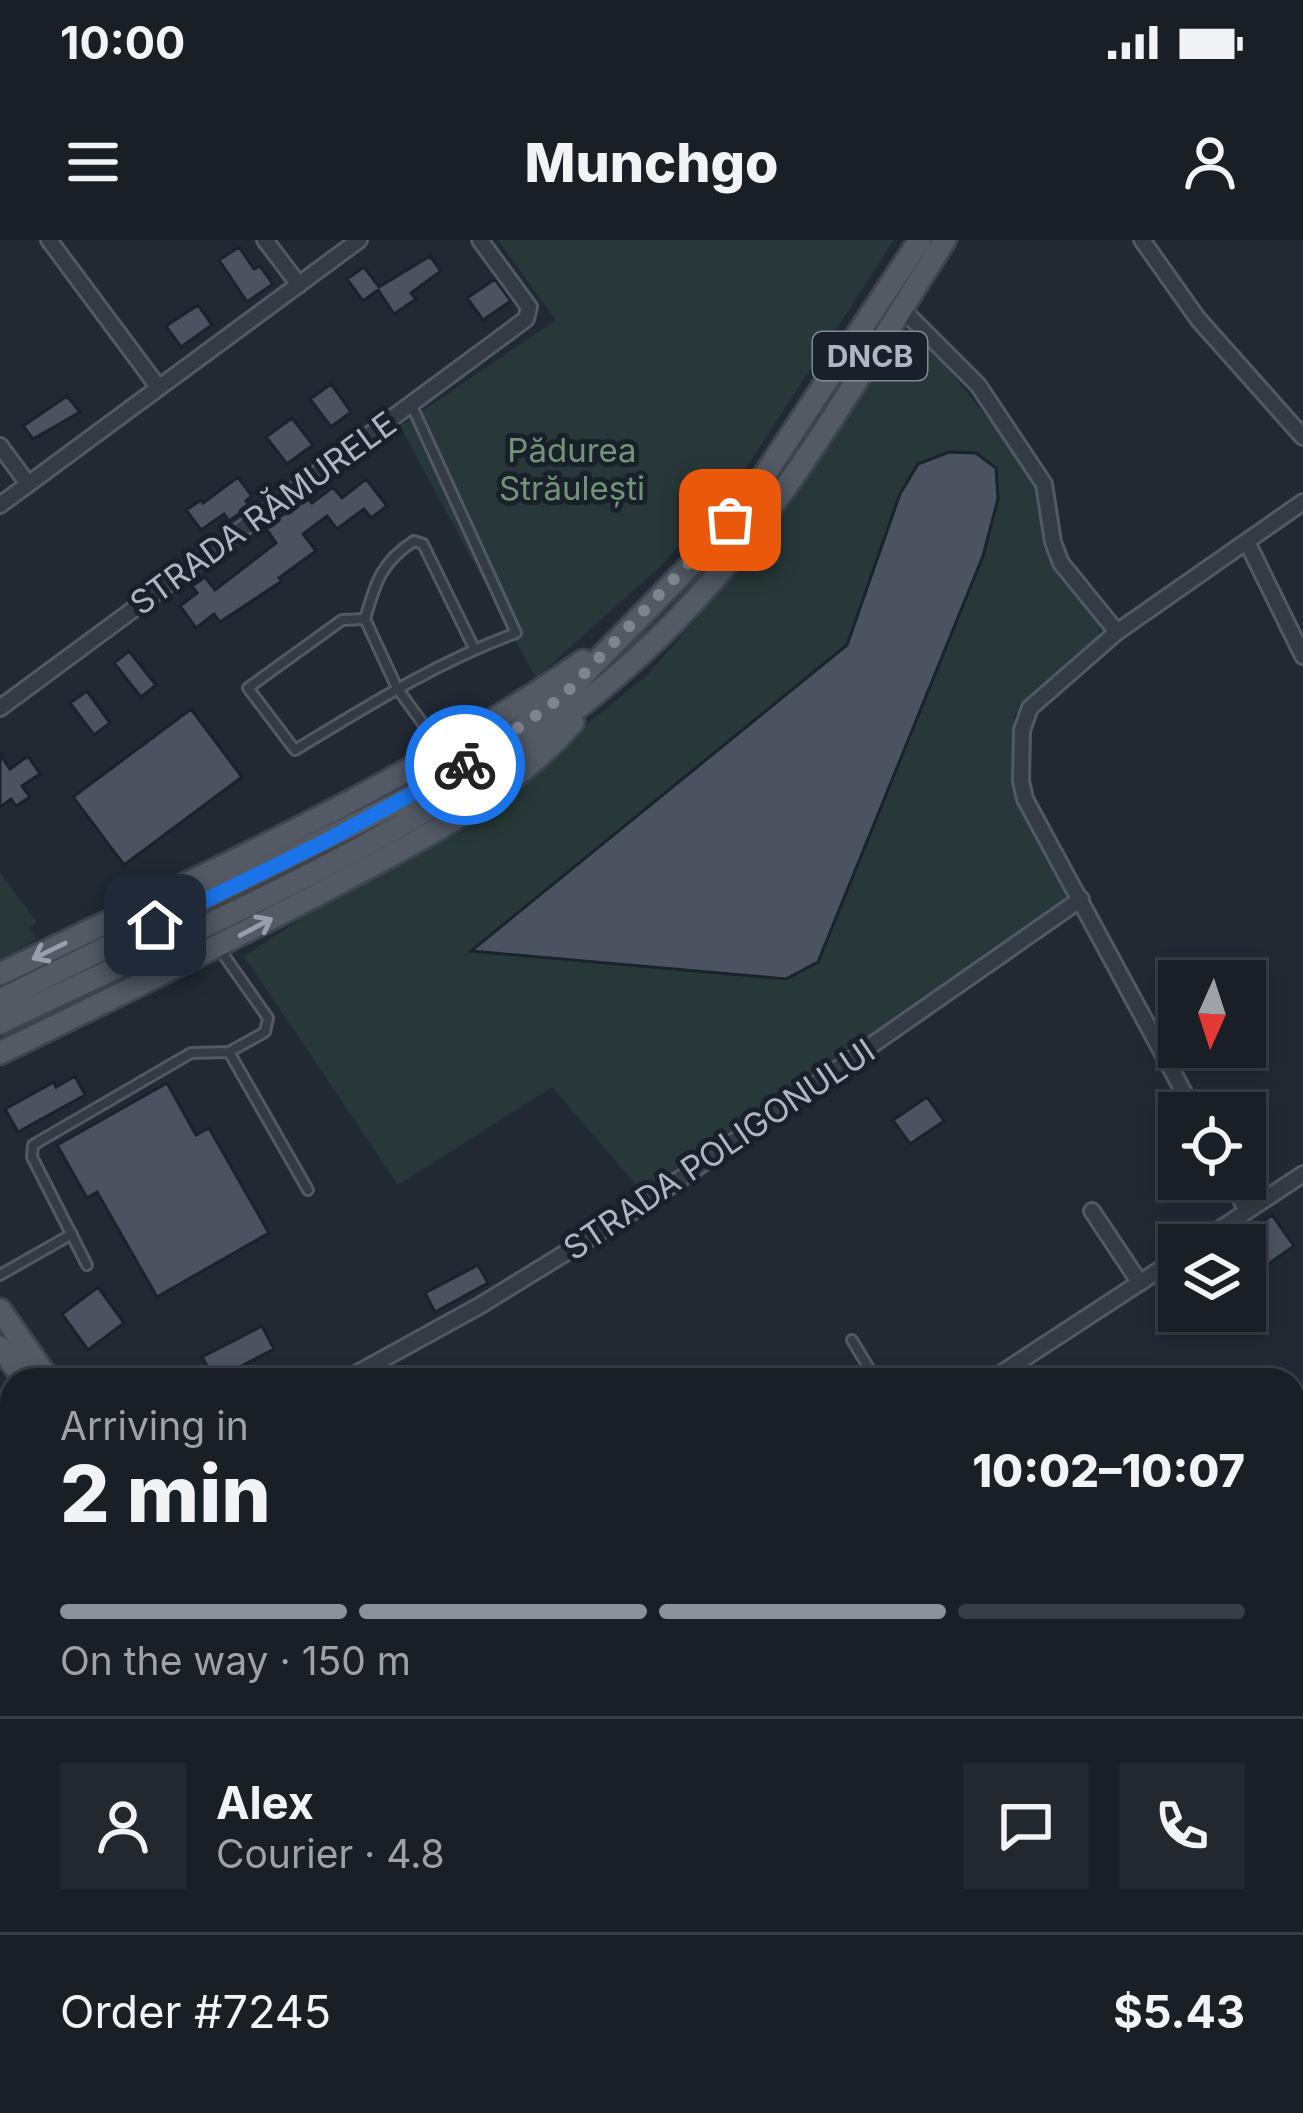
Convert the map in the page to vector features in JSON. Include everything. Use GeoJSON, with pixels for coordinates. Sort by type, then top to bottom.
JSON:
{"type":"FeatureCollection","features":[{"type":"Feature","properties":{"kind":"main road","name":"DNCB"},"geometry":{"type":"LineString","coordinates":[[0,1000],[445,778],[562,697],[686,570],[752,494],[920,240]]}},
{"type":"Feature","properties":{"kind":"main road","name":"DNCB"},"geometry":{"type":"LineString","coordinates":[[0,1024],[419,815],[496,770],[609,680],[696,600],[739,548],[795,471],[945,240]]}},
{"type":"Feature","properties":{"kind":"main road"},"geometry":{"type":"LineString","coordinates":[[0,974],[245,856],[442,751],[530,698],[627,629]]}},
{"type":"Feature","properties":{"kind":"main road"},"geometry":{"type":"LineString","coordinates":[[0,1053],[415,843],[541,759],[609,680]]}},
{"type":"Feature","properties":{"kind":"main road"},"geometry":{"type":"LineString","coordinates":[[0,1310],[41,1368]]}},
{"type":"Feature","properties":{"kind":"street"},"geometry":{"type":"LineString","coordinates":[[50,240],[160,388]]}},
{"type":"Feature","properties":{"kind":"street"},"geometry":{"type":"LineString","coordinates":[[266,240],[299,285]]}},
{"type":"Feature","properties":{"kind":"street"},"geometry":{"type":"LineString","coordinates":[[0,506],[359,240]]}},
{"type":"Feature","properties":{"kind":"street","name":"STRADA RĂMURELE"},"geometry":{"type":"LineString","coordinates":[[0,708],[526,319],[529,307],[480,240]]}},
{"type":"Feature","properties":{"kind":"street"},"geometry":{"type":"LineString","coordinates":[[1142,240],[1198,320],[1303,436]]}},
{"type":"Feature","properties":{"kind":"street"},"geometry":{"type":"LineString","coordinates":[[902,308],[959,363],[1005,425],[1044,484],[1061,563],[1118,632]]}},
{"type":"Feature","properties":{"kind":"street"},"geometry":{"type":"LineString","coordinates":[[0,446],[28,484]]}},
{"type":"Feature","properties":{"kind":"street"},"geometry":{"type":"LineString","coordinates":[[1184,1092],[1025,799],[1022,730],[1030,708],[1118,632],[1303,502]]}},
{"type":"Feature","properties":{"kind":"street"},"geometry":{"type":"LineString","coordinates":[[1247,542],[1303,656]]}},
{"type":"Feature","properties":{"kind":"street","name":"STRADA POLIGONULUI"},"geometry":{"type":"LineString","coordinates":[[367,1368],[500,1294],[644,1204],[1081,899]]}},
{"type":"Feature","properties":{"kind":"street"},"geometry":{"type":"LineString","coordinates":[[1228,1224],[1303,1174]]}},
{"type":"Feature","properties":{"kind":"street"},"geometry":{"type":"LineString","coordinates":[[1241,1200],[1247,1211]]}},
{"type":"Feature","properties":{"kind":"street"},"geometry":{"type":"LineString","coordinates":[[1092,1211],[1140,1283]]}},
{"type":"Feature","properties":{"kind":"street"},"geometry":{"type":"LineString","coordinates":[[1009,1368],[1158,1271]]}},
{"type":"Feature","properties":{"kind":"lane"},"geometry":{"type":"LineString","coordinates":[[365,619],[342,620],[248,688],[295,750],[397,688],[474,648],[516,633],[411,404]]}},
{"type":"Feature","properties":{"kind":"lane"},"geometry":{"type":"LineString","coordinates":[[442,751],[397,688],[365,619],[378,574],[391,556],[414,542],[423,544],[474,648]]}},
{"type":"Feature","properties":{"kind":"lane"},"geometry":{"type":"LineString","coordinates":[[87,1264],[32,1157],[33,1145],[190,1053],[229,1052],[265,1032],[268,1018],[218,946]]}},
{"type":"Feature","properties":{"kind":"lane"},"geometry":{"type":"LineString","coordinates":[[229,1052],[308,1190]]}},
{"type":"Feature","properties":{"kind":"lane"},"geometry":{"type":"LineString","coordinates":[[0,1275],[71,1234]]}},
{"type":"Feature","properties":{"kind":"lane"},"geometry":{"type":"LineString","coordinates":[[852,1340],[869,1368]]}},
{"type":"Feature","properties":{"kind":"green space","name":"Pădurea Străulești"},"geometry":{"type":"Polygon","coordinates":[[[498,240],[894,240],[750,462],[663,564],[536,678],[400,426],[556,320],[498,240]]]}},
{"type":"Feature","properties":{"kind":"green space"},"geometry":{"type":"Polygon","coordinates":[[[904,328],[944,364],[1026,465],[1040,500],[1043,547],[1101,622],[1097,638],[1014,716],[1015,802],[1073,905],[645,1195],[552,1087],[398,1185],[244,956],[546,758],[647,675],[755,552],[904,328]]]}},
{"type":"Feature","properties":{"kind":"green space"},"geometry":{"type":"Polygon","coordinates":[[[0,873],[37,922],[29,928],[37,939],[0,959],[0,873]]]}},
{"type":"Feature","properties":{"kind":"building"},"geometry":{"type":"Polygon","coordinates":[[[239,247],[254,269],[260,266],[273,284],[247,302],[219,260],[239,247]]]}},
{"type":"Feature","properties":{"kind":"building"},"geometry":{"type":"Polygon","coordinates":[[[430,256],[441,271],[411,293],[416,299],[394,314],[378,290],[363,301],[347,279],[364,267],[379,287],[430,256]]]}},
{"type":"Feature","properties":{"kind":"building"},"geometry":{"type":"Polygon","coordinates":[[[495,279],[511,301],[483,320],[467,298],[495,279]]]}},
{"type":"Feature","properties":{"kind":"building"},"geometry":{"type":"Polygon","coordinates":[[[198,305],[212,325],[181,347],[166,326],[198,305]]]}},
{"type":"Feature","properties":{"kind":"building"},"geometry":{"type":"Polygon","coordinates":[[[331,384],[351,412],[331,427],[310,399],[331,384]]]}},
{"type":"Feature","properties":{"kind":"building"},"geometry":{"type":"Polygon","coordinates":[[[67,396],[80,412],[33,439],[23,426],[67,396]]]}},
{"type":"Feature","properties":{"kind":"building"},"geometry":{"type":"Polygon","coordinates":[[[292,418],[313,445],[287,464],[266,437],[292,418]]]}},
{"type":"Feature","properties":{"kind":"building"},"geometry":{"type":"Polygon","coordinates":[[[949,452],[976,453],[996,468],[998,499],[983,556],[818,962],[786,979],[471,951],[847,645],[900,494],[918,464],[949,452]]]}},
{"type":"Feature","properties":{"kind":"building"},"geometry":{"type":"Polygon","coordinates":[[[238,477],[252,496],[246,501],[250,506],[229,521],[224,514],[201,530],[186,510],[238,477]]]}},
{"type":"Feature","properties":{"kind":"building"},"geometry":{"type":"Polygon","coordinates":[[[366,479],[387,506],[371,518],[364,509],[337,529],[327,516],[303,534],[316,551],[279,578],[282,581],[220,622],[214,614],[196,628],[180,606],[197,593],[192,586],[205,577],[215,590],[276,543],[265,527],[308,498],[312,503],[333,487],[342,498],[366,479]]]}},
{"type":"Feature","properties":{"kind":"building"},"geometry":{"type":"Polygon","coordinates":[[[129,651],[156,685],[141,697],[114,663],[129,651]]]}},
{"type":"Feature","properties":{"kind":"building"},"geometry":{"type":"Polygon","coordinates":[[[87,691],[110,723],[94,735],[70,703],[87,691]]]}},
{"type":"Feature","properties":{"kind":"building"},"geometry":{"type":"Polygon","coordinates":[[[191,709],[242,777],[124,865],[73,797],[191,709]]]}},
{"type":"Feature","properties":{"kind":"building"},"geometry":{"type":"Polygon","coordinates":[[[0,754],[10,769],[28,756],[40,774],[22,786],[30,797],[16,806],[11,799],[0,807],[0,754]]]}},
{"type":"Feature","properties":{"kind":"building"},"geometry":{"type":"Polygon","coordinates":[[[75,1076],[85,1095],[18,1132],[5,1109],[75,1076]]]}},
{"type":"Feature","properties":{"kind":"building"},"geometry":{"type":"Polygon","coordinates":[[[167,1083],[196,1135],[209,1128],[269,1233],[157,1297],[97,1192],[87,1198],[57,1145],[167,1083]]]}},
{"type":"Feature","properties":{"kind":"building"},"geometry":{"type":"Polygon","coordinates":[[[927,1097],[944,1121],[910,1144],[893,1120],[927,1097]]]}},
{"type":"Feature","properties":{"kind":"building"},"geometry":{"type":"Polygon","coordinates":[[[1272,1215],[1294,1246],[1266,1266],[1266,1224],[1259,1224],[1272,1215]]]}},
{"type":"Feature","properties":{"kind":"building"},"geometry":{"type":"Polygon","coordinates":[[[478,1265],[488,1283],[435,1312],[425,1293],[478,1265]]]}},
{"type":"Feature","properties":{"kind":"building"},"geometry":{"type":"Polygon","coordinates":[[[98,1287],[124,1323],[88,1350],[62,1314],[98,1287]]]}},
{"type":"Feature","properties":{"kind":"building"},"geometry":{"type":"Polygon","coordinates":[[[262,1326],[274,1349],[238,1368],[208,1368],[202,1357],[262,1326]]]}},
{"type":"Feature","properties":{"kind":"way so far"},"geometry":{"type":"LineString","coordinates":[[465,765],[562,697],[730,520]]}},
{"type":"Feature","properties":{"kind":"route"},"geometry":{"type":"LineString","coordinates":[[155,925],[324,842],[465,765]]}}]}
